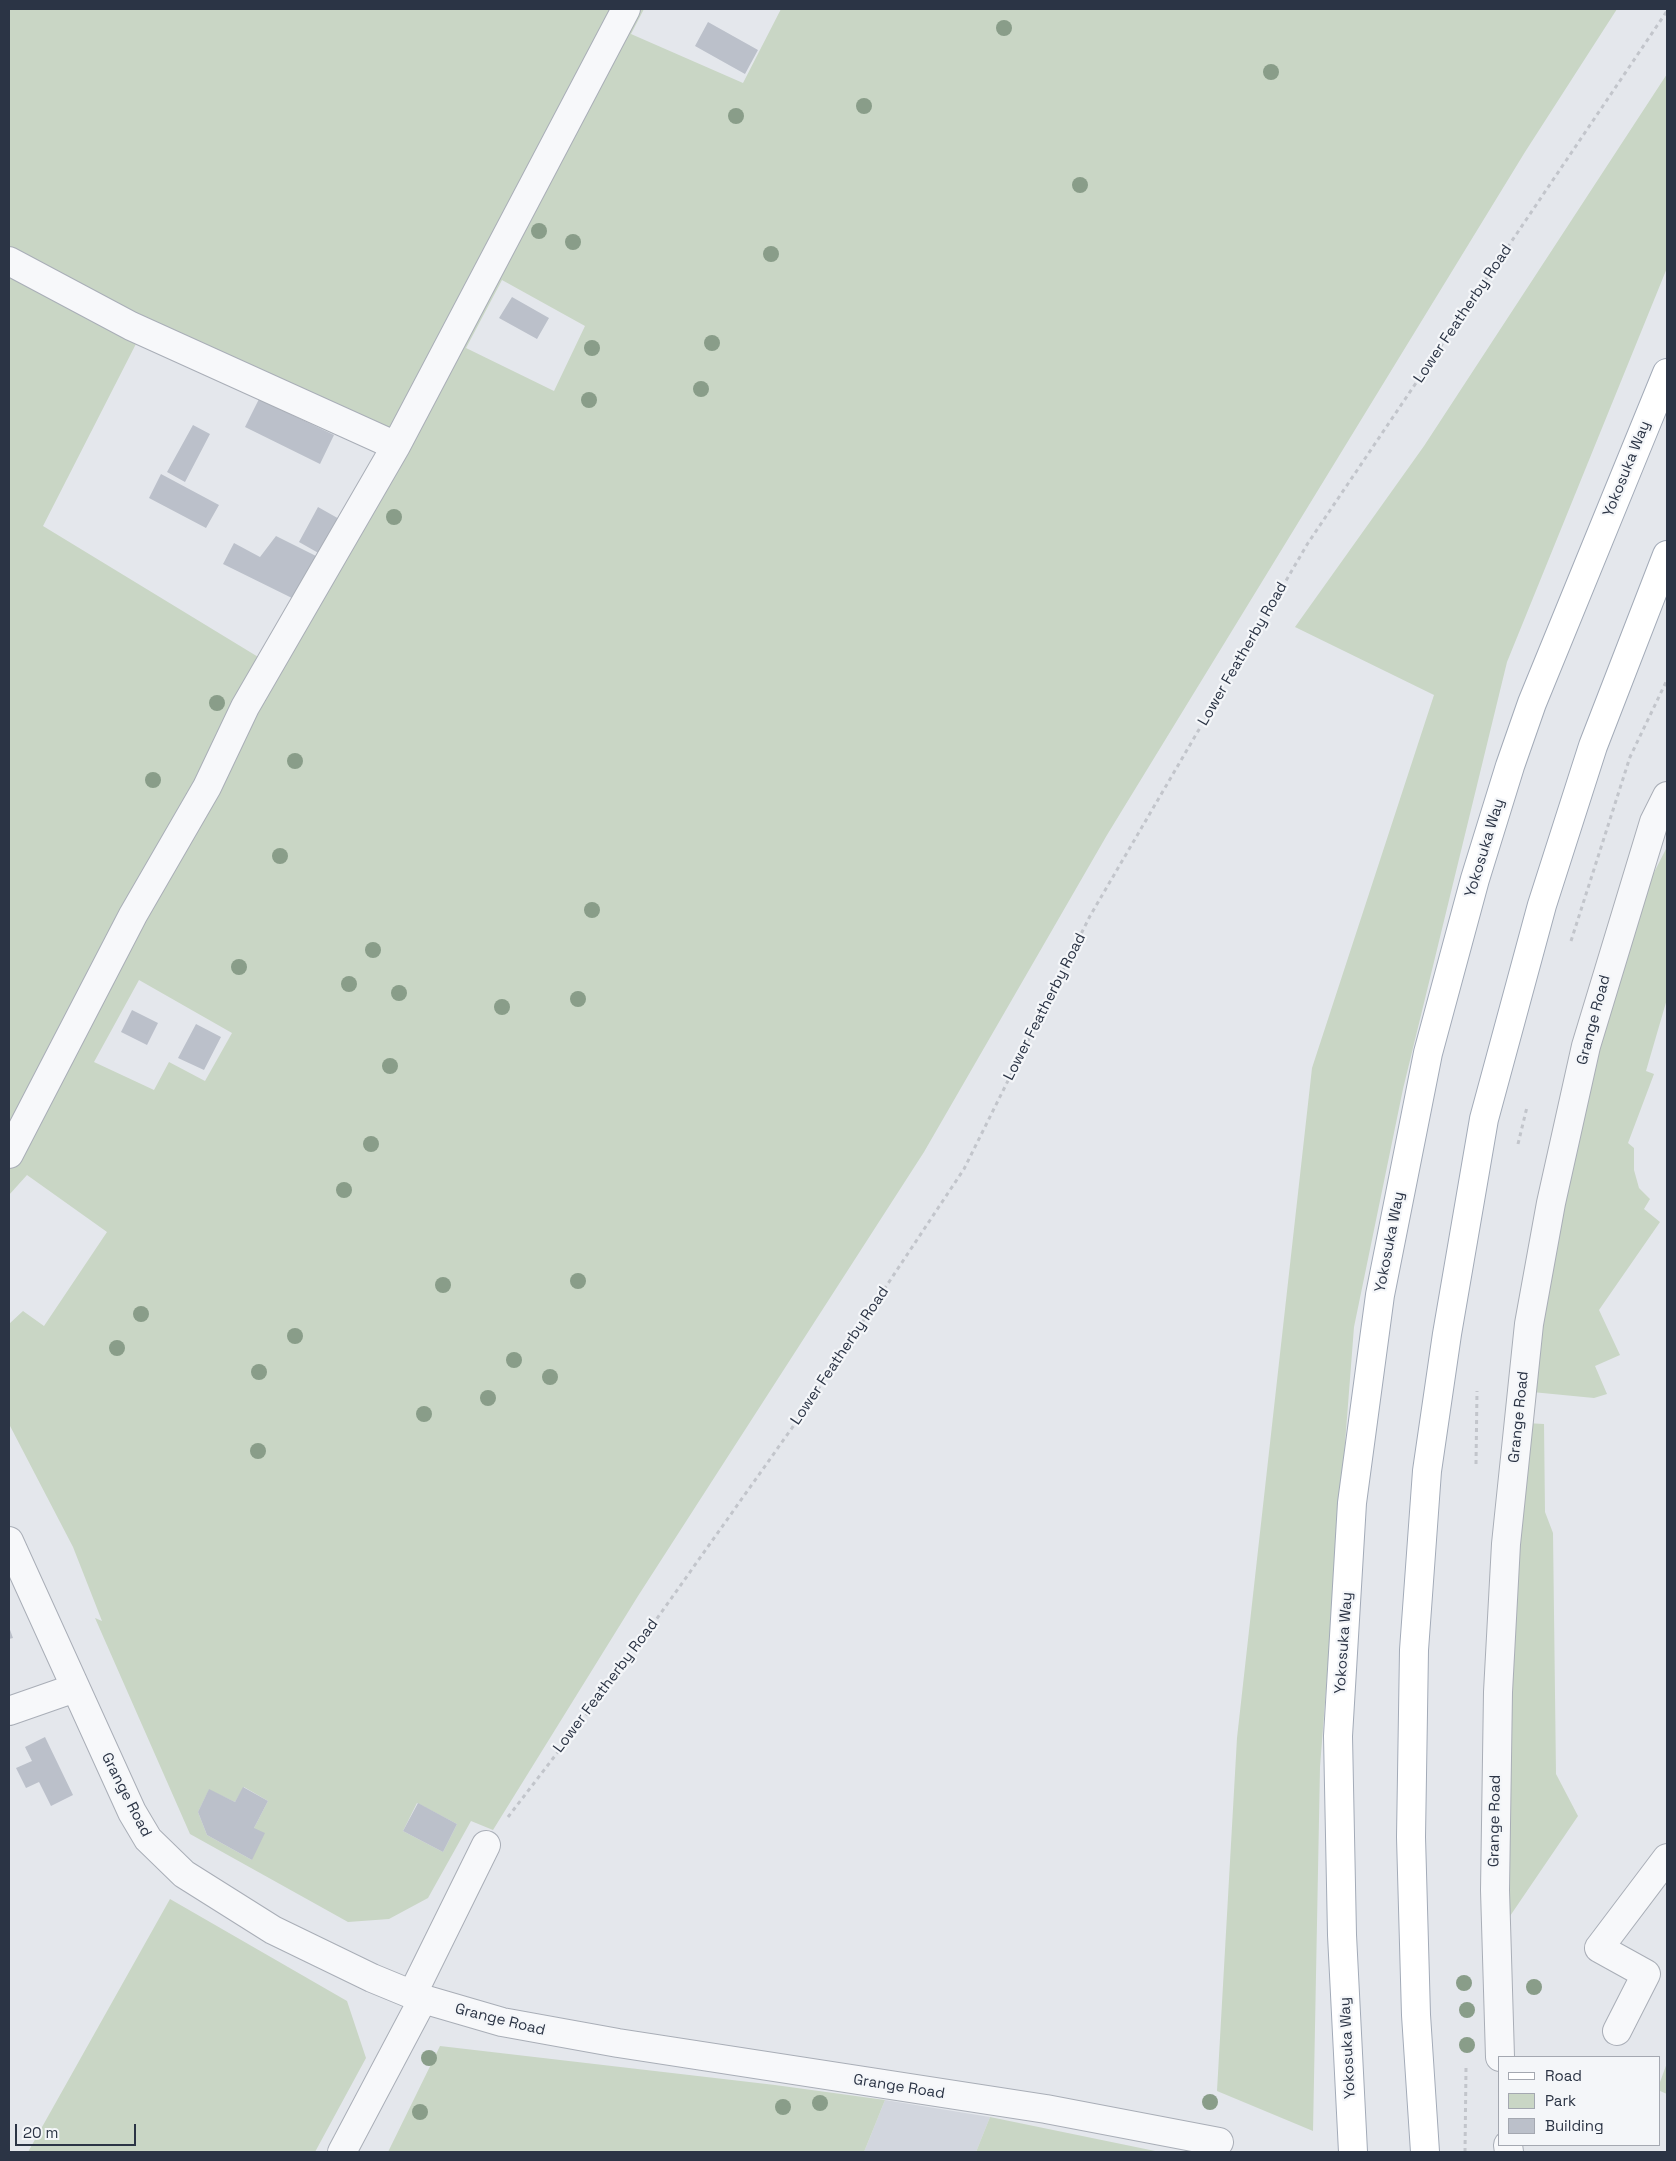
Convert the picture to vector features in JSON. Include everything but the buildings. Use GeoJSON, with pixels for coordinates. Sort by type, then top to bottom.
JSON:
{"type":"FeatureCollection","features":[{"type":"Feature","properties":{"kind":"main road","name":"Yokosuka Way"},"geometry":{"type":"LineString","coordinates":[[1353,2152],[1342,1935],[1338,1736],[1352,1503],[1380,1295],[1428,1054],[1475,879],[1510,766],[1535,694],[1667,373]]}},
{"type":"Feature","properties":{"kind":"main road"},"geometry":{"type":"LineString","coordinates":[[1425,2152],[1416,2015],[1411,1837],[1414,1650],[1427,1471],[1447,1334],[1484,1118],[1542,905],[1593,746],[1667,555]]}},
{"type":"Feature","properties":{"kind":"street"},"geometry":{"type":"LineString","coordinates":[[9,1154],[129,923],[207,787],[245,706],[396,446],[626,9]]}},
{"type":"Feature","properties":{"kind":"street"},"geometry":{"type":"LineString","coordinates":[[9,260],[131,326],[396,446]]}},
{"type":"Feature","properties":{"kind":"street","name":"Grange Road"},"geometry":{"type":"LineString","coordinates":[[1500,2056],[1494,1890],[1498,1692],[1506,1544],[1529,1324],[1551,1202],[1586,1046],[1645,850],[1660,809],[1667,796]]}},
{"type":"Feature","properties":{"kind":"street","name":"Grange Road"},"geometry":{"type":"LineString","coordinates":[[9,1541],[74,1688],[132,1812],[148,1839],[172,1864],[202,1887],[273,1930],[372,1978],[418,1997],[476,2016],[561,2034],[1046,2109],[1219,2142]]}},
{"type":"Feature","properties":{"kind":"street"},"geometry":{"type":"LineString","coordinates":[[9,1711],[74,1688]]}},
{"type":"Feature","properties":{"kind":"street"},"geometry":{"type":"LineString","coordinates":[[342,2152],[418,1997],[486,1845]]}},
{"type":"Feature","properties":{"kind":"street"},"geometry":{"type":"LineString","coordinates":[[1617,2031],[1646,1974],[1599,1948],[1667,1858]]}},
{"type":"Feature","properties":{"kind":"path","name":"Lower Featherby Road"},"geometry":{"type":"LineString","coordinates":[[486,1845],[617,1675],[792,1428],[964,1169],[1090,916],[1303,551],[1667,11]]}},
{"type":"Feature","properties":{"kind":"shaded area"},"geometry":{"type":"Polygon","coordinates":[[[885,2100],[990,2117],[976,2152],[864,2152],[885,2100]]]}},
{"type":"Feature","properties":{"kind":"green space"},"geometry":{"type":"Polygon","coordinates":[[[9,9],[644,9],[631,34],[743,83],[781,9],[1617,9],[1525,152],[1107,835],[924,1152],[638,1596],[493,1830],[471,1821],[428,1898],[389,1919],[348,1922],[190,1834],[95,1618],[102,1621],[73,1547],[9,1424],[9,1324],[23,1311],[44,1326],[107,1232],[27,1175],[9,1195],[9,9]],[[502,280],[466,348],[554,391],[585,326],[502,280]],[[139,338],[43,526],[273,666],[385,450],[139,338]],[[139,980],[94,1062],[154,1090],[169,1062],[205,1081],[232,1033],[139,980]],[[244,1787],[235,1802],[209,1790],[198,1812],[207,1835],[252,1860],[254,1828],[268,1801],[244,1787]],[[417,1803],[403,1831],[443,1852],[457,1824],[417,1803]]]}},
{"type":"Feature","properties":{"kind":"green space"},"geometry":{"type":"Polygon","coordinates":[[[1667,74],[1667,268],[1507,662],[1403,1089],[1354,1327],[1320,1767],[1313,2131],[1217,2091],[1237,1738],[1312,1068],[1434,695],[1295,627],[1424,446],[1667,74]]]}},
{"type":"Feature","properties":{"kind":"green space"},"geometry":{"type":"Polygon","coordinates":[[[1667,847],[1667,999],[1646,1071],[1654,1074],[1628,1143],[1634,1148],[1634,1170],[1639,1188],[1650,1199],[1644,1209],[1660,1222],[1599,1310],[1620,1355],[1595,1366],[1607,1394],[1594,1398],[1532,1392],[1549,1274],[1574,1135],[1644,892],[1667,847]]]}},
{"type":"Feature","properties":{"kind":"green space"},"geometry":{"type":"Polygon","coordinates":[[[1526,1423],[1544,1424],[1545,1512],[1553,1533],[1556,1774],[1578,1816],[1508,1919],[1502,1763],[1526,1423]]]}},
{"type":"Feature","properties":{"kind":"green space"},"geometry":{"type":"Polygon","coordinates":[[[170,1899],[347,2001],[366,2058],[315,2152],[28,2152],[170,1899]]]}},
{"type":"Feature","properties":{"kind":"green space"},"geometry":{"type":"Polygon","coordinates":[[[440,2046],[775,2085],[885,2100],[864,2152],[388,2152],[440,2046]]]}},
{"type":"Feature","properties":{"kind":"green space"},"geometry":{"type":"Polygon","coordinates":[[[1667,2063],[1667,2094],[1661,2091],[1661,2079],[1667,2063]]]}},
{"type":"Feature","properties":{"kind":"green space"},"geometry":{"type":"Polygon","coordinates":[[[990,2117],[1160,2152],[976,2152],[990,2117]]]}}]}
